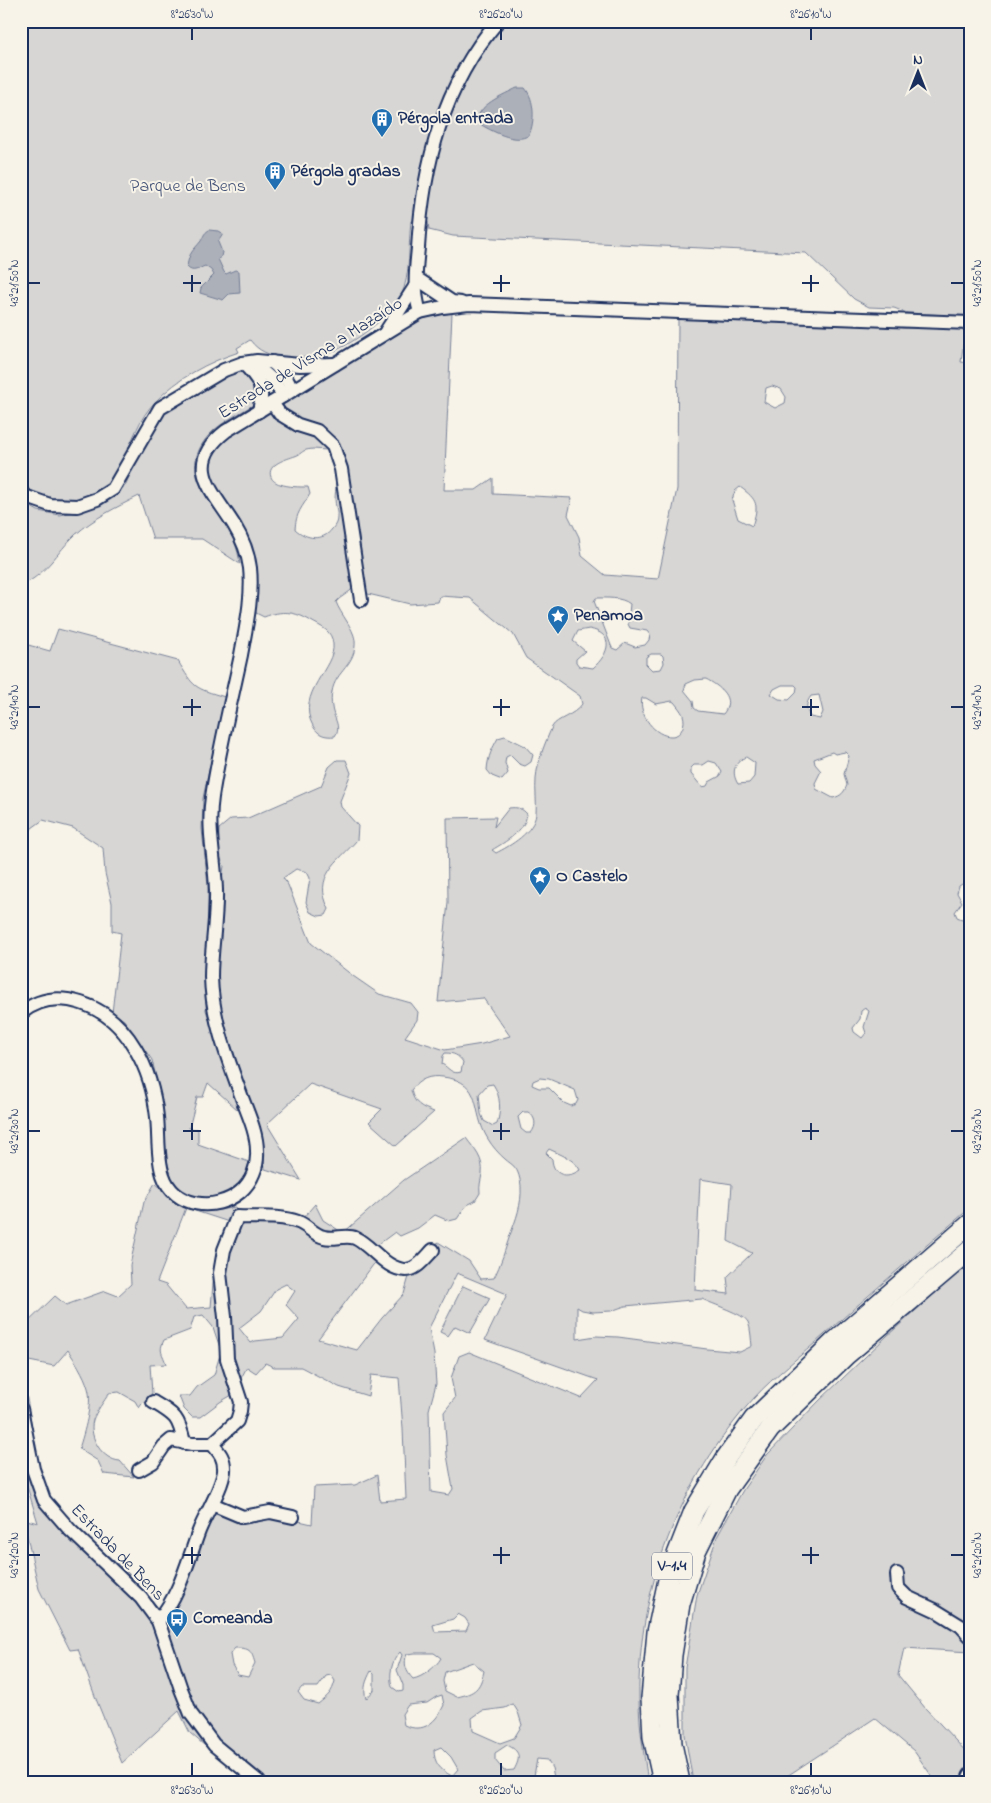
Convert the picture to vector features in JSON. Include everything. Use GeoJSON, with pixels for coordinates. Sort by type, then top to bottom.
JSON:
{"type":"FeatureCollection","features":[{"type":"Feature","properties":{"kind":"highway","name":"V-1.4"},"geometry":{"type":"LineString","coordinates":[[662,1782],[653,1738],[651,1698],[657,1632],[669,1575],[694,1511],[726,1458],[754,1419],[833,1343],[970,1224]]}},
{"type":"Feature","properties":{"kind":"highway","name":"V-1.4"},"geometry":{"type":"LineString","coordinates":[[680,1782],[672,1744],[669,1695],[677,1621],[680,1604],[696,1551],[728,1489],[770,1430],[846,1355],[970,1250]]}},
{"type":"Feature","properties":{"kind":"street"},"geometry":{"type":"LineString","coordinates":[[420,312],[416,281],[423,186],[447,105],[469,61],[498,21]]}},
{"type":"Feature","properties":{"kind":"street"},"geometry":{"type":"LineString","coordinates":[[416,281],[452,302],[469,304]]}},
{"type":"Feature","properties":{"kind":"street"},"geometry":{"type":"LineString","coordinates":[[386,332],[416,281]]}},
{"type":"Feature","properties":{"kind":"street","name":"Estrada de Visma a Mazaído"},"geometry":{"type":"LineString","coordinates":[[226,1202],[248,1184],[256,1167],[257,1151],[249,1117],[222,1041],[213,1000],[212,957],[216,890],[210,814],[244,640],[250,597],[249,562],[244,544],[234,524],[207,484],[204,467],[208,452],[218,437],[420,312],[443,307],[469,304],[970,323]]}},
{"type":"Feature","properties":{"kind":"street"},"geometry":{"type":"LineString","coordinates":[[21,492],[27,497],[50,506],[77,506],[97,499],[113,489],[160,408],[216,374],[243,363],[257,361],[300,366],[338,364]]}},
{"type":"Feature","properties":{"kind":"street"},"geometry":{"type":"LineString","coordinates":[[272,362],[287,377],[280,414],[298,425],[317,431],[333,446],[341,469],[361,600]]}},
{"type":"Feature","properties":{"kind":"street"},"geometry":{"type":"LineString","coordinates":[[243,363],[259,369],[270,377],[282,396]]}},
{"type":"Feature","properties":{"kind":"street"},"geometry":{"type":"LineString","coordinates":[[243,363],[257,377],[261,387],[259,411]]}},
{"type":"Feature","properties":{"kind":"street"},"geometry":{"type":"LineString","coordinates":[[21,1013],[33,1004],[45,1000],[68,999],[86,1004],[104,1014],[117,1026],[125,1034],[138,1054],[150,1079],[154,1094],[163,1175],[172,1191],[184,1200],[201,1204],[216,1205],[226,1202],[237,1217]]}},
{"type":"Feature","properties":{"kind":"street"},"geometry":{"type":"LineString","coordinates":[[237,1217],[284,1218],[300,1222],[325,1238],[353,1237],[363,1243],[379,1258],[406,1270],[414,1268],[433,1250]]}},
{"type":"Feature","properties":{"kind":"street"},"geometry":{"type":"LineString","coordinates":[[139,1470],[153,1462],[164,1446],[171,1440],[184,1443],[212,1444],[237,1421],[241,1402],[227,1359],[220,1273],[224,1250],[237,1217]]}},
{"type":"Feature","properties":{"kind":"street"},"geometry":{"type":"LineString","coordinates":[[153,1402],[168,1411],[180,1423],[184,1443]]}},
{"type":"Feature","properties":{"kind":"street","name":"Estrada de Bens"},"geometry":{"type":"LineString","coordinates":[[21,1409],[33,1469],[44,1500],[70,1530],[141,1598],[158,1622],[191,1714],[214,1745],[259,1782]]}},
{"type":"Feature","properties":{"kind":"street"},"geometry":{"type":"LineString","coordinates":[[158,1622],[186,1572],[200,1529],[212,1504],[224,1471],[223,1457],[212,1444]]}},
{"type":"Feature","properties":{"kind":"street"},"geometry":{"type":"LineString","coordinates":[[212,1504],[243,1517],[270,1512],[293,1517]]}},
{"type":"Feature","properties":{"kind":"street"},"geometry":{"type":"LineString","coordinates":[[896,1574],[898,1588],[907,1597],[962,1626],[970,1636]]}},
{"type":"Feature","properties":{"kind":"street"},"geometry":{"type":"LineString","coordinates":[[967,1782],[970,1775]]}},
{"type":"Feature","properties":{"kind":"green space","name":"Parque de Bens"},"geometry":{"type":"Polygon","coordinates":[[[21,21],[970,21],[970,316],[907,313],[894,308],[869,307],[854,299],[806,253],[453,236],[429,230],[428,222],[411,221],[408,269],[401,296],[385,316],[373,327],[345,346],[317,358],[305,360],[269,354],[261,350],[250,340],[237,348],[239,352],[205,366],[173,385],[155,402],[145,415],[115,474],[105,486],[92,495],[74,500],[52,499],[34,492],[21,484],[21,304],[26,296],[21,293],[21,21]]]}},
{"type":"Feature","properties":{"kind":"green space"},"geometry":{"type":"Polygon","coordinates":[[[452,313],[444,490],[476,490],[493,478],[493,494],[572,498],[568,515],[579,537],[582,556],[605,575],[658,579],[677,489],[678,317],[904,328],[970,327],[970,332],[964,340],[961,362],[970,363],[970,879],[959,886],[957,893],[962,902],[955,912],[957,917],[962,919],[970,915],[970,1208],[779,1373],[754,1398],[728,1430],[705,1464],[685,1500],[668,1538],[655,1577],[646,1617],[640,1658],[639,1709],[648,1782],[555,1782],[552,1768],[547,1760],[537,1759],[534,1776],[535,1782],[247,1782],[190,1733],[179,1711],[122,1763],[78,1649],[70,1650],[39,1589],[23,1519],[38,1523],[21,1466],[21,1329],[55,1296],[66,1305],[105,1291],[118,1296],[131,1284],[130,1265],[144,1202],[155,1183],[183,1204],[200,1210],[210,1211],[235,1207],[239,1214],[302,1219],[315,1204],[323,1220],[343,1233],[404,1180],[466,1138],[482,1164],[480,1193],[475,1201],[467,1205],[457,1219],[449,1221],[435,1215],[418,1228],[400,1236],[395,1232],[368,1252],[376,1261],[318,1339],[357,1350],[404,1294],[410,1273],[436,1252],[438,1242],[469,1261],[481,1279],[494,1278],[514,1224],[520,1206],[521,1193],[517,1171],[488,1139],[471,1091],[456,1080],[443,1077],[425,1079],[411,1090],[414,1099],[419,1104],[434,1112],[396,1146],[369,1122],[382,1109],[310,1084],[267,1124],[301,1180],[265,1169],[263,1148],[258,1128],[221,1013],[216,982],[222,909],[221,885],[224,866],[218,852],[219,829],[231,819],[248,818],[321,786],[329,767],[337,760],[346,760],[351,773],[340,801],[341,807],[358,826],[357,840],[329,870],[325,878],[325,897],[329,909],[326,915],[319,916],[310,912],[306,902],[310,878],[307,872],[296,869],[283,878],[288,885],[311,943],[379,994],[411,1003],[418,1012],[417,1020],[405,1037],[445,1050],[482,1044],[510,1036],[483,998],[438,1002],[448,902],[447,818],[496,817],[494,827],[509,808],[519,808],[527,814],[523,826],[514,835],[492,850],[496,853],[520,838],[531,827],[536,814],[538,766],[549,733],[554,724],[579,708],[582,704],[580,696],[526,658],[513,634],[470,598],[440,596],[438,602],[410,604],[368,594],[353,588],[336,602],[352,630],[355,640],[353,656],[337,679],[332,694],[331,700],[338,729],[335,736],[325,736],[320,733],[313,726],[309,714],[309,703],[312,692],[332,653],[331,635],[311,621],[293,613],[277,613],[264,617],[256,613],[257,571],[255,558],[245,535],[215,486],[211,473],[211,461],[215,450],[228,437],[414,322],[432,316],[452,313]],[[772,386],[766,388],[764,402],[775,408],[785,403],[786,397],[781,389],[772,386]],[[306,450],[274,465],[270,472],[271,477],[283,485],[308,487],[310,494],[298,514],[295,529],[309,537],[324,536],[334,527],[337,521],[335,499],[336,468],[327,450],[306,450]],[[740,487],[735,491],[732,500],[738,519],[752,526],[756,513],[754,500],[740,487]],[[596,598],[594,601],[612,648],[617,650],[625,643],[635,647],[645,645],[650,635],[647,631],[630,628],[628,624],[630,604],[618,599],[596,598]],[[589,629],[578,631],[573,641],[585,651],[576,659],[579,666],[593,668],[599,663],[606,651],[607,645],[603,635],[589,629]],[[651,654],[646,657],[646,664],[652,670],[661,669],[664,663],[661,654],[651,654]],[[706,679],[695,680],[686,684],[684,690],[693,701],[694,708],[698,711],[723,714],[728,703],[721,689],[706,679]],[[782,685],[774,689],[771,694],[779,699],[789,700],[796,693],[797,687],[795,685],[782,685]],[[819,695],[811,696],[807,706],[810,717],[820,719],[823,712],[819,695]],[[642,698],[641,704],[645,717],[654,729],[660,733],[672,736],[681,731],[684,718],[674,702],[656,704],[646,698],[642,698]],[[832,752],[814,759],[815,764],[821,771],[815,783],[816,789],[833,798],[840,795],[847,785],[844,774],[849,756],[845,752],[835,754],[832,752]],[[746,757],[735,768],[734,772],[738,784],[749,783],[754,777],[755,763],[746,757]],[[709,761],[703,765],[694,765],[691,768],[691,774],[702,787],[707,786],[709,782],[720,776],[722,772],[716,763],[709,761]],[[865,1008],[861,1011],[860,1019],[853,1028],[854,1032],[862,1038],[866,1033],[864,1027],[869,1011],[865,1008]],[[445,1053],[442,1064],[453,1072],[461,1072],[463,1062],[456,1055],[445,1053]],[[540,1078],[533,1081],[532,1085],[539,1088],[549,1088],[564,1103],[571,1106],[576,1104],[578,1100],[575,1090],[549,1079],[540,1078]],[[493,1084],[487,1085],[479,1094],[481,1114],[484,1121],[493,1126],[497,1124],[500,1109],[499,1099],[493,1084]],[[523,1112],[518,1117],[521,1129],[526,1133],[531,1133],[534,1127],[534,1119],[528,1112],[523,1112]],[[549,1149],[546,1153],[552,1159],[555,1169],[566,1175],[580,1170],[571,1160],[549,1149]],[[700,1179],[695,1290],[729,1294],[727,1277],[752,1253],[728,1241],[732,1184],[700,1179]],[[186,1208],[157,1282],[166,1285],[186,1309],[211,1307],[215,1261],[229,1222],[186,1208]],[[457,1273],[429,1328],[434,1354],[436,1384],[429,1410],[431,1492],[449,1495],[453,1489],[447,1455],[444,1412],[455,1398],[451,1378],[459,1356],[469,1352],[581,1398],[598,1380],[485,1340],[507,1294],[457,1273]],[[286,1284],[276,1289],[261,1311],[239,1328],[251,1343],[283,1338],[299,1319],[286,1305],[295,1291],[286,1284]],[[702,1299],[625,1306],[611,1311],[593,1312],[577,1307],[577,1339],[596,1336],[618,1337],[740,1352],[752,1346],[750,1328],[745,1319],[702,1299]],[[203,1315],[194,1317],[190,1330],[164,1340],[161,1347],[166,1364],[150,1365],[152,1393],[147,1403],[144,1401],[139,1408],[135,1401],[119,1392],[109,1393],[93,1420],[93,1434],[98,1447],[108,1457],[120,1461],[134,1477],[104,1474],[98,1461],[79,1449],[87,1418],[89,1395],[84,1378],[68,1350],[54,1366],[29,1361],[22,1370],[39,1468],[51,1500],[70,1523],[128,1573],[168,1619],[216,1509],[282,1517],[312,1524],[314,1487],[355,1485],[377,1475],[380,1501],[406,1499],[399,1378],[371,1375],[368,1396],[339,1387],[301,1367],[274,1367],[265,1363],[256,1373],[247,1367],[232,1395],[200,1417],[192,1417],[184,1409],[179,1396],[190,1396],[197,1387],[214,1375],[221,1351],[213,1327],[203,1315]],[[458,1614],[453,1619],[433,1625],[435,1632],[466,1631],[469,1624],[465,1618],[458,1614]],[[235,1648],[230,1654],[232,1665],[238,1675],[248,1677],[255,1663],[247,1649],[235,1648]],[[400,1652],[392,1668],[392,1687],[399,1692],[403,1691],[403,1685],[397,1670],[402,1655],[400,1652]],[[434,1653],[407,1654],[405,1664],[413,1679],[429,1671],[441,1658],[434,1653]],[[473,1662],[445,1672],[443,1681],[445,1691],[457,1697],[472,1692],[481,1682],[484,1671],[473,1662]],[[371,1671],[366,1684],[366,1699],[374,1690],[374,1674],[371,1671]],[[331,1675],[326,1676],[318,1687],[302,1687],[298,1692],[304,1700],[318,1704],[329,1694],[335,1681],[331,1675]],[[442,1695],[427,1703],[408,1705],[402,1714],[404,1725],[418,1728],[428,1725],[437,1717],[444,1705],[442,1695]],[[513,1704],[505,1708],[482,1711],[472,1718],[473,1731],[500,1743],[514,1738],[522,1725],[513,1704]],[[507,1745],[495,1753],[495,1760],[504,1771],[514,1770],[518,1755],[511,1747],[507,1745]],[[441,1747],[434,1750],[438,1766],[452,1776],[458,1769],[451,1757],[441,1747]]]}},
{"type":"Feature","properties":{"kind":"green space"},"geometry":{"type":"Polygon","coordinates":[[[238,371],[250,375],[256,388],[257,402],[226,421],[209,435],[200,447],[196,458],[196,469],[198,480],[203,490],[232,536],[240,564],[202,539],[153,539],[139,496],[106,513],[82,529],[44,570],[21,585],[21,501],[38,511],[60,515],[95,507],[125,486],[148,434],[165,411],[221,377],[238,371]]]}},
{"type":"Feature","properties":{"kind":"green space"},"geometry":{"type":"Polygon","coordinates":[[[58,629],[178,661],[196,686],[225,697],[203,798],[202,829],[208,886],[206,1010],[238,1110],[208,1083],[203,1097],[197,1097],[189,1128],[198,1129],[198,1144],[249,1162],[244,1178],[230,1193],[209,1198],[185,1194],[172,1180],[165,1152],[163,1106],[152,1060],[124,1020],[112,1013],[121,933],[112,931],[112,903],[105,873],[103,848],[73,828],[43,820],[32,828],[21,844],[21,643],[50,651],[58,629]]]}},
{"type":"Feature","properties":{"kind":"green space"},"geometry":{"type":"Polygon","coordinates":[[[505,736],[525,746],[533,755],[531,762],[525,766],[519,764],[510,755],[506,757],[505,763],[508,773],[502,780],[492,776],[487,770],[492,749],[498,738],[505,736]]]}},
{"type":"Feature","properties":{"kind":"green space"},"geometry":{"type":"Polygon","coordinates":[[[970,1262],[970,1652],[904,1648],[898,1675],[926,1709],[970,1756],[970,1782],[936,1782],[914,1751],[875,1718],[778,1782],[693,1782],[685,1735],[685,1668],[697,1595],[717,1537],[743,1490],[767,1455],[819,1401],[887,1336],[970,1262]]]}},
{"type":"Feature","properties":{"kind":"green space"},"geometry":{"type":"Polygon","coordinates":[[[463,1286],[490,1298],[470,1333],[455,1326],[448,1336],[440,1332],[463,1286]]]}},
{"type":"Feature","properties":{"kind":"shaded area"},"geometry":{"type":"Polygon","coordinates":[[[517,88],[525,88],[531,99],[533,118],[529,135],[524,138],[510,137],[496,133],[478,123],[478,117],[485,106],[517,88]]]}},
{"type":"Feature","properties":{"kind":"shaded area"},"geometry":{"type":"Polygon","coordinates":[[[209,230],[218,231],[223,234],[218,242],[222,252],[221,257],[218,259],[224,272],[226,274],[235,270],[239,271],[240,293],[229,294],[223,300],[200,293],[201,288],[214,275],[211,270],[205,266],[194,270],[187,267],[192,252],[209,230]]]}},
{"type":"Feature","properties":{"kind":"place","name":"Pérgola entrada"},"geometry":{"type":"Point","coordinates":[382,138]}},
{"type":"Feature","properties":{"kind":"place","name":"Pérgola gradas"},"geometry":{"type":"Point","coordinates":[275,191]}},
{"type":"Feature","properties":{"kind":"place","name":"Penamoa"},"geometry":{"type":"Point","coordinates":[558,635]}},
{"type":"Feature","properties":{"kind":"place","name":"O Castelo"},"geometry":{"type":"Point","coordinates":[540,896]}},
{"type":"Feature","properties":{"kind":"place","name":"Comeanda"},"geometry":{"type":"Point","coordinates":[177,1638]}}]}
